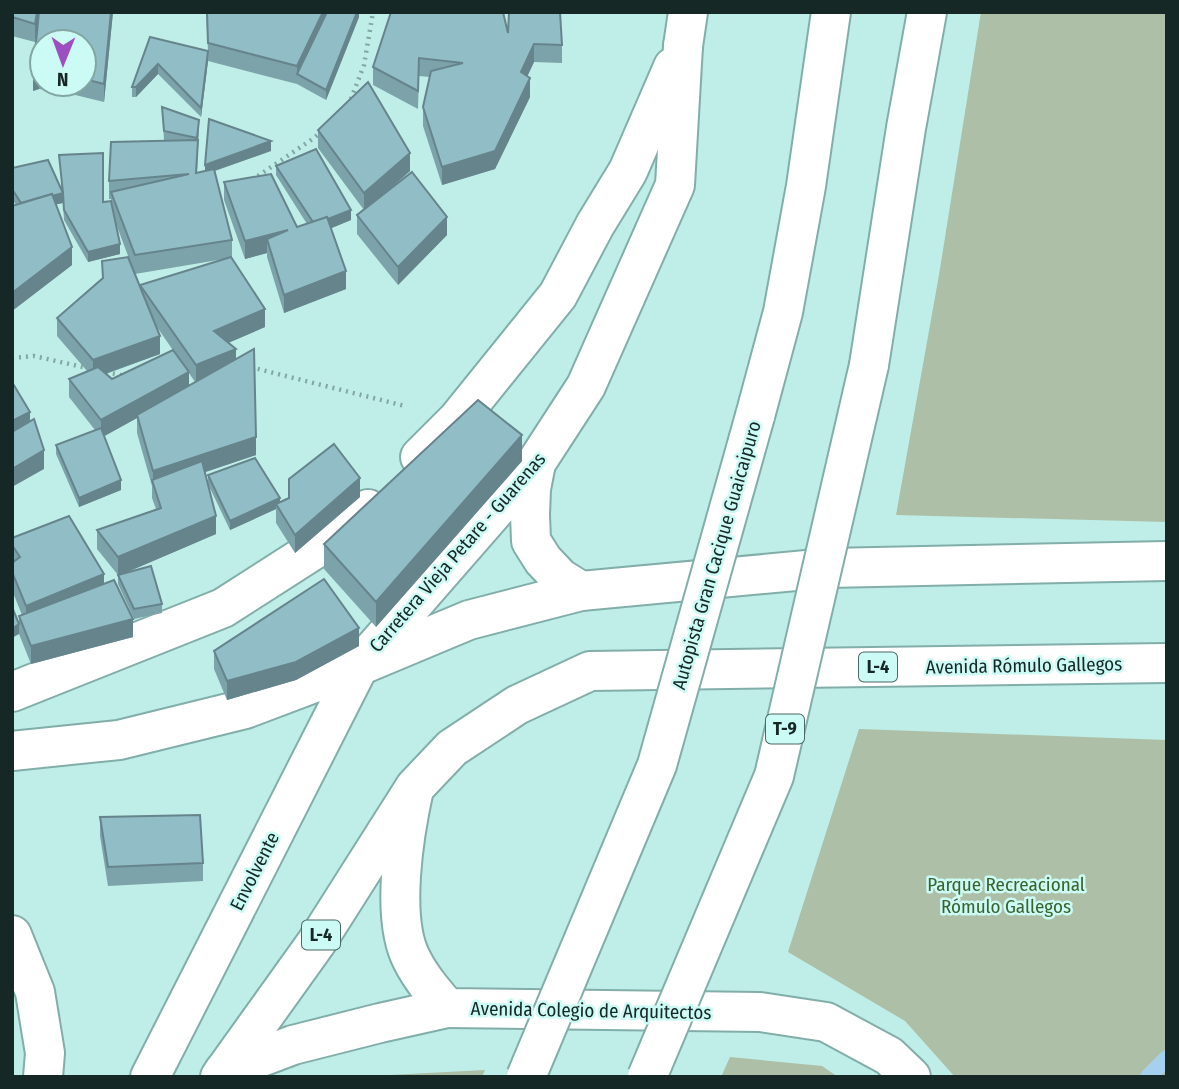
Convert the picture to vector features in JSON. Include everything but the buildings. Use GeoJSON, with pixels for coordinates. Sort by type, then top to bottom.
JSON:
{"type":"FeatureCollection","features":[{"type":"Feature","properties":{"kind":"main road","name":"Autopista Gran Cacique Guaicaipuro"},"geometry":{"type":"LineString","coordinates":[[526,1077],[657,765],[783,312],[806,186],[831,12]]}},
{"type":"Feature","properties":{"kind":"main road","name":"T-9"},"geometry":{"type":"LineString","coordinates":[[648,1077],[775,776],[869,365],[927,12]]}},
{"type":"Feature","properties":{"kind":"main road","name":"Carretera Vieja Petare - Guarenas"},"geometry":{"type":"LineString","coordinates":[[12,692],[223,608],[351,526],[458,419],[558,295],[595,225],[628,171],[685,29]]}},
{"type":"Feature","properties":{"kind":"main road","name":"Carretera Vieja Petare - Guarenas"},"geometry":{"type":"LineString","coordinates":[[359,666],[536,463],[586,386],[675,185],[685,29]]}},
{"type":"Feature","properties":{"kind":"main road"},"geometry":{"type":"LineString","coordinates":[[536,463],[531,489],[531,541],[543,560],[560,578],[581,591],[828,568],[1167,561]]}},
{"type":"Feature","properties":{"kind":"main road","name":"Carretera Vieja Petare - Guarenas"},"geometry":{"type":"LineString","coordinates":[[12,751],[119,740],[245,709],[470,620],[581,591]]}},
{"type":"Feature","properties":{"kind":"main road","name":"Avenida Rómulo Gallegos"},"geometry":{"type":"LineString","coordinates":[[415,787],[452,748],[485,726],[517,705],[590,671],[1167,663]]}},
{"type":"Feature","properties":{"kind":"main road","name":"Envolvente"},"geometry":{"type":"LineString","coordinates":[[150,1077],[359,666]]}},
{"type":"Feature","properties":{"kind":"main road","name":"Avenida Colegio de Arquitectos"},"geometry":{"type":"LineString","coordinates":[[415,787],[405,827],[401,928],[411,959],[447,1008],[760,1012],[787,1016],[826,1022],[890,1056],[911,1077]]}},
{"type":"Feature","properties":{"kind":"main road","name":"L-4"},"geometry":{"type":"LineString","coordinates":[[222,1074],[316,943],[415,787]]}},
{"type":"Feature","properties":{"kind":"main road"},"geometry":{"type":"LineString","coordinates":[[12,935],[34,992],[45,1053],[43,1077]]}},
{"type":"Feature","properties":{"kind":"main road"},"geometry":{"type":"LineString","coordinates":[[222,1074],[293,1045],[447,1008]]}},
{"type":"Feature","properties":{"kind":"path"},"geometry":{"type":"LineString","coordinates":[[348,106],[364,65],[373,12]]}},
{"type":"Feature","properties":{"kind":"path"},"geometry":{"type":"LineString","coordinates":[[247,183],[322,130]]}},
{"type":"Feature","properties":{"kind":"path"},"geometry":{"type":"LineString","coordinates":[[12,358],[34,356],[137,379]]}},
{"type":"Feature","properties":{"kind":"path"},"geometry":{"type":"LineString","coordinates":[[241,372],[254,368],[458,419]]}},
{"type":"Feature","properties":{"kind":"green space"},"geometry":{"type":"Polygon","coordinates":[[[981,12],[1167,12],[1167,522],[896,515],[939,275],[981,12]]]}},
{"type":"Feature","properties":{"kind":"green space","name":"Parque Recreacional Rómulo Gallegos"},"geometry":{"type":"Polygon","coordinates":[[[859,729],[1167,740],[1167,1077],[955,1077],[905,1021],[788,952],[859,729]]]}},
{"type":"Feature","properties":{"kind":"green space"},"geometry":{"type":"Polygon","coordinates":[[[730,1057],[822,1066],[838,1077],[721,1077],[730,1057]]]}},
{"type":"Feature","properties":{"kind":"green space"},"geometry":{"type":"Polygon","coordinates":[[[485,1070],[482,1077],[351,1077],[485,1070]]]}},
{"type":"Feature","properties":{"kind":"waterway"},"geometry":{"type":"LineString","coordinates":[[1148,1077],[1167,1058]]}}]}
